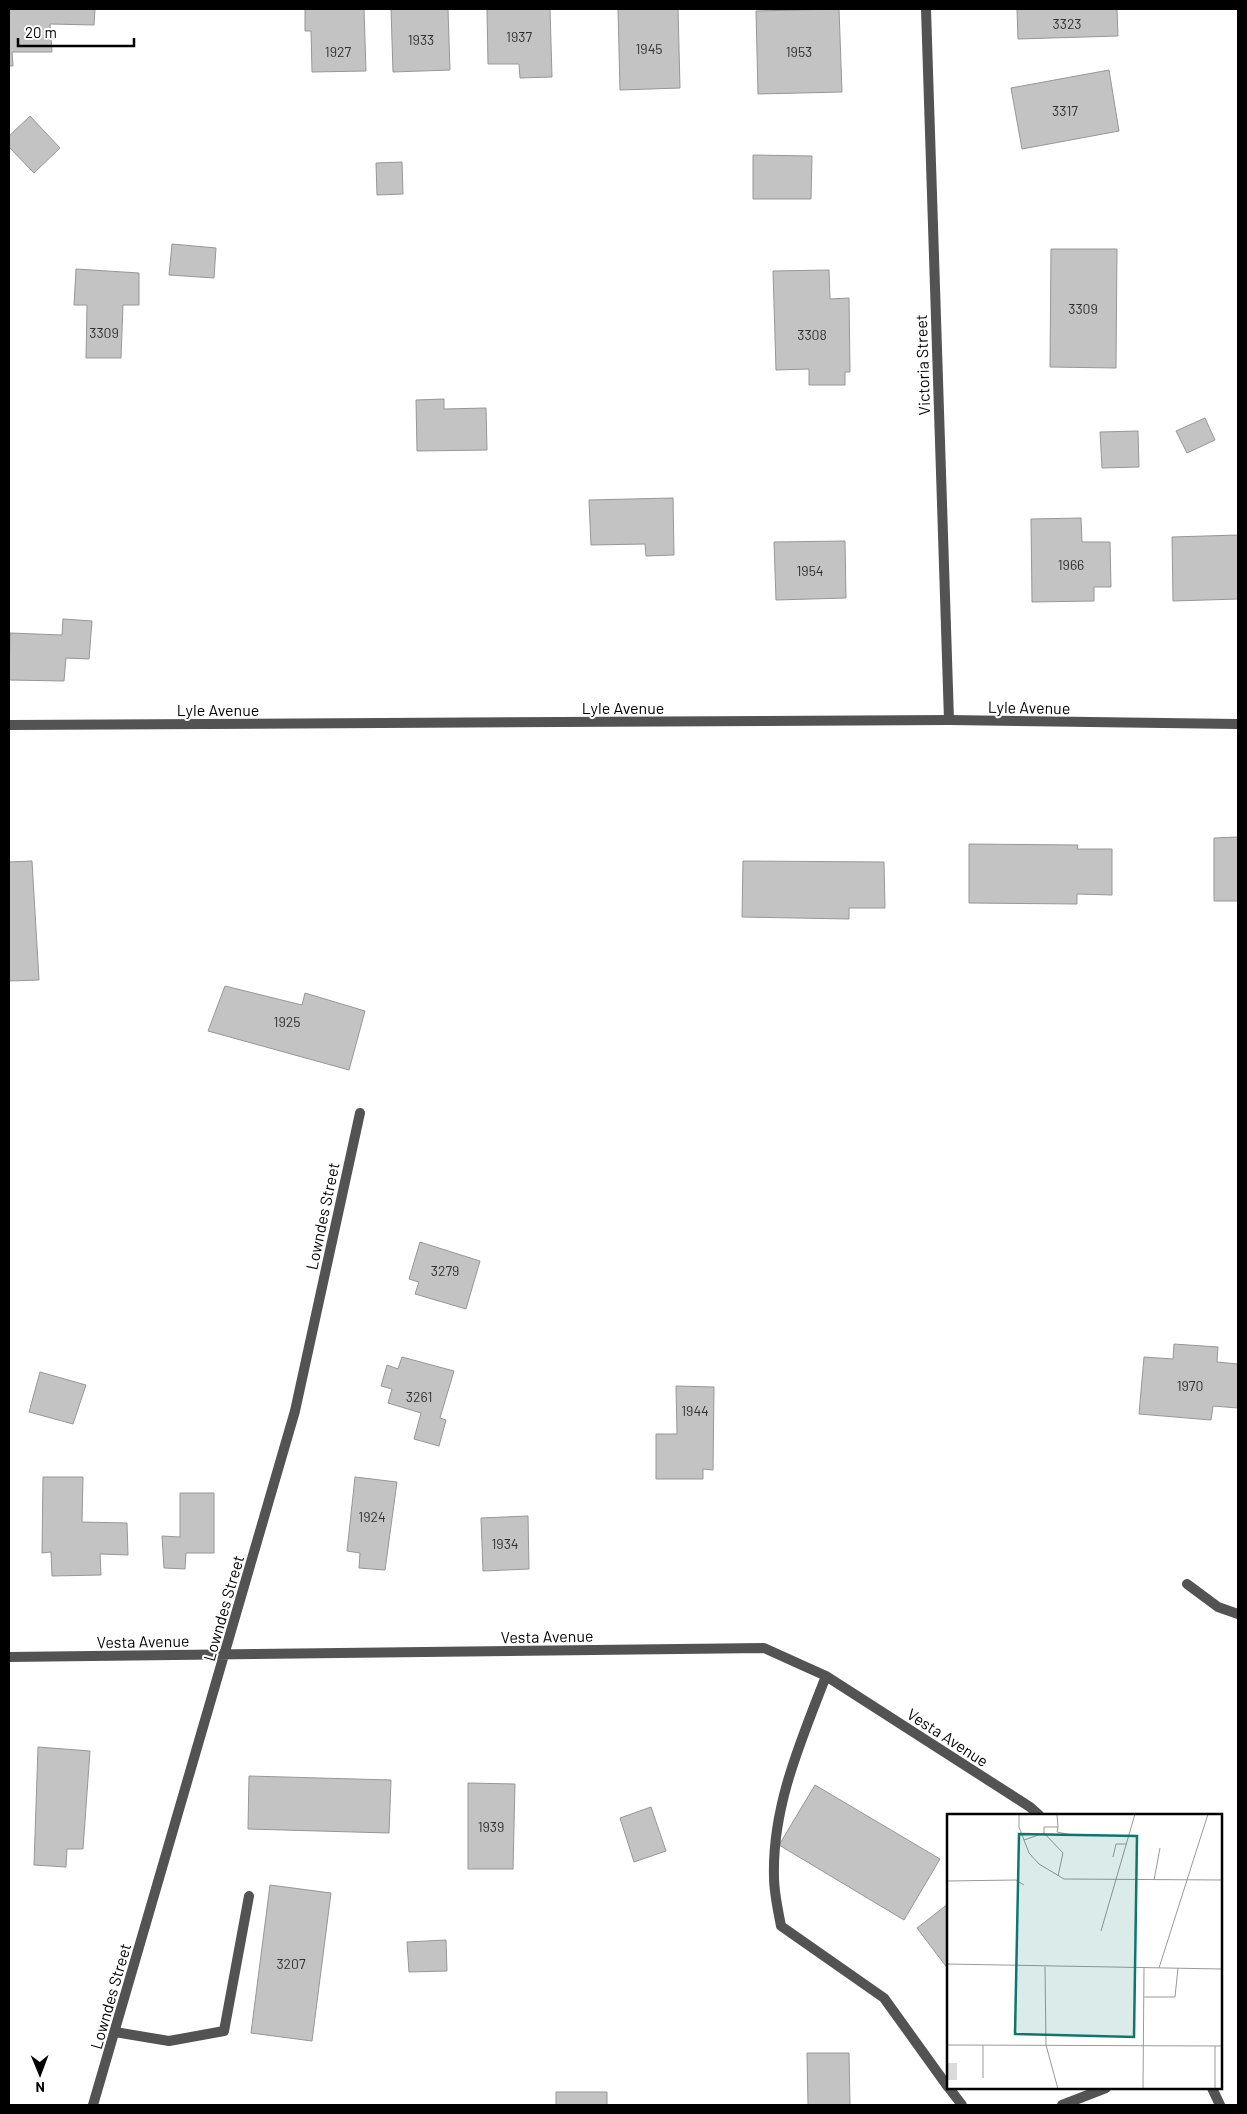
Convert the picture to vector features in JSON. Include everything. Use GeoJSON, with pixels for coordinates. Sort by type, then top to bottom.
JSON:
{"type":"FeatureCollection","features":[{"type":"Feature","properties":{"kind":"street","name":"Victoria Street"},"geometry":{"type":"LineString","coordinates":[[926,9],[949,720]]}},
{"type":"Feature","properties":{"kind":"street","name":"Lyle Avenue"},"geometry":{"type":"LineString","coordinates":[[9,725],[949,720],[1238,724]]}},
{"type":"Feature","properties":{"kind":"street","name":"Lowndes Street"},"geometry":{"type":"LineString","coordinates":[[93,2105],[295,1411],[360,1113]]}},
{"type":"Feature","properties":{"kind":"street"},"geometry":{"type":"LineString","coordinates":[[1187,1584],[1218,1607],[1238,1614]]}},
{"type":"Feature","properties":{"kind":"street","name":"Vesta Avenue"},"geometry":{"type":"LineString","coordinates":[[9,1657],[764,1648],[826,1676],[1030,1807],[1038,1814]]}},
{"type":"Feature","properties":{"kind":"street"},"geometry":{"type":"LineString","coordinates":[[826,1676],[793,1762],[777,1828],[774,1878],[781,1926],[884,1998],[947,2084]]}},
{"type":"Feature","properties":{"kind":"street"},"geometry":{"type":"LineString","coordinates":[[115,2032],[169,2041],[224,2031],[249,1896]]}},
{"type":"Feature","properties":{"kind":"street"},"geometry":{"type":"LineString","coordinates":[[950,2089],[962,2105]]}},
{"type":"Feature","properties":{"kind":"street"},"geometry":{"type":"LineString","coordinates":[[1062,2105],[1103,2089]]}},
{"type":"Feature","properties":{"kind":"street"},"geometry":{"type":"LineString","coordinates":[[1212,2089],[1220,2105]]}},
{"type":"Feature","properties":{"kind":"building"},"geometry":{"type":"Polygon","coordinates":[[[9,9],[95,9],[94,25],[50,24],[52,52],[12,52],[13,66],[9,66],[9,9]]]}},
{"type":"Feature","properties":{"kind":"building"},"geometry":{"type":"Polygon","coordinates":[[[305,9],[364,9],[366,71],[312,72],[311,31],[305,31],[305,9]]]}},
{"type":"Feature","properties":{"kind":"building"},"geometry":{"type":"Polygon","coordinates":[[[391,9],[448,9],[450,70],[393,72],[391,9]]]}},
{"type":"Feature","properties":{"kind":"building"},"geometry":{"type":"Polygon","coordinates":[[[487,9],[550,9],[552,77],[520,78],[519,64],[488,64],[487,9]]]}},
{"type":"Feature","properties":{"kind":"building"},"geometry":{"type":"Polygon","coordinates":[[[618,9],[678,9],[680,88],[620,90],[618,9]]]}},
{"type":"Feature","properties":{"kind":"building"},"geometry":{"type":"Polygon","coordinates":[[[839,9],[842,92],[758,94],[756,11],[839,9]]]}},
{"type":"Feature","properties":{"kind":"building"},"geometry":{"type":"Polygon","coordinates":[[[1017,9],[1117,9],[1118,36],[1018,39],[1017,9]]]}},
{"type":"Feature","properties":{"kind":"building"},"geometry":{"type":"Polygon","coordinates":[[[1109,70],[1119,131],[1022,149],[1011,88],[1109,70]]]}},
{"type":"Feature","properties":{"kind":"building"},"geometry":{"type":"Polygon","coordinates":[[[30,116],[60,148],[34,173],[9,147],[9,136],[30,116]]]}},
{"type":"Feature","properties":{"kind":"building"},"geometry":{"type":"Polygon","coordinates":[[[753,155],[812,156],[811,199],[753,199],[753,155]]]}},
{"type":"Feature","properties":{"kind":"building"},"geometry":{"type":"Polygon","coordinates":[[[402,162],[403,194],[377,195],[376,163],[402,162]]]}},
{"type":"Feature","properties":{"kind":"building"},"geometry":{"type":"Polygon","coordinates":[[[172,244],[216,248],[214,278],[169,275],[172,244]]]}},
{"type":"Feature","properties":{"kind":"building"},"geometry":{"type":"Polygon","coordinates":[[[1051,249],[1117,249],[1116,368],[1050,367],[1051,249]]]}},
{"type":"Feature","properties":{"kind":"building"},"geometry":{"type":"Polygon","coordinates":[[[76,269],[139,273],[139,305],[123,305],[121,358],[86,358],[87,305],[74,305],[76,269]]]}},
{"type":"Feature","properties":{"kind":"building"},"geometry":{"type":"Polygon","coordinates":[[[829,270],[830,299],[849,298],[850,372],[845,372],[845,385],[809,385],[809,369],[776,370],[773,271],[829,270]]]}},
{"type":"Feature","properties":{"kind":"building"},"geometry":{"type":"Polygon","coordinates":[[[444,399],[444,409],[486,408],[487,450],[417,451],[416,400],[444,399]]]}},
{"type":"Feature","properties":{"kind":"building"},"geometry":{"type":"Polygon","coordinates":[[[1205,418],[1215,440],[1187,453],[1176,431],[1205,418]]]}},
{"type":"Feature","properties":{"kind":"building"},"geometry":{"type":"Polygon","coordinates":[[[1138,431],[1139,467],[1102,468],[1100,432],[1138,431]]]}},
{"type":"Feature","properties":{"kind":"building"},"geometry":{"type":"Polygon","coordinates":[[[673,498],[674,555],[646,556],[645,544],[591,545],[589,500],[673,498]]]}},
{"type":"Feature","properties":{"kind":"building"},"geometry":{"type":"Polygon","coordinates":[[[1081,518],[1082,542],[1110,542],[1111,587],[1094,587],[1094,601],[1032,602],[1031,519],[1081,518]]]}},
{"type":"Feature","properties":{"kind":"building"},"geometry":{"type":"Polygon","coordinates":[[[1238,535],[1238,599],[1173,601],[1172,537],[1238,535]]]}},
{"type":"Feature","properties":{"kind":"building"},"geometry":{"type":"Polygon","coordinates":[[[845,541],[846,598],[776,600],[774,542],[845,541]]]}},
{"type":"Feature","properties":{"kind":"building"},"geometry":{"type":"Polygon","coordinates":[[[63,619],[92,621],[89,659],[66,658],[64,681],[9,680],[10,633],[62,635],[63,619]]]}},
{"type":"Feature","properties":{"kind":"building"},"geometry":{"type":"Polygon","coordinates":[[[1238,837],[1238,901],[1214,901],[1214,838],[1238,837]]]}},
{"type":"Feature","properties":{"kind":"building"},"geometry":{"type":"Polygon","coordinates":[[[969,844],[1078,845],[1077,849],[1112,849],[1112,895],[1077,894],[1077,904],[969,903],[969,844]]]}},
{"type":"Feature","properties":{"kind":"building"},"geometry":{"type":"Polygon","coordinates":[[[32,861],[39,980],[9,981],[9,862],[32,861]]]}},
{"type":"Feature","properties":{"kind":"building"},"geometry":{"type":"Polygon","coordinates":[[[743,861],[884,862],[885,908],[849,908],[849,919],[742,917],[743,861]]]}},
{"type":"Feature","properties":{"kind":"building"},"geometry":{"type":"Polygon","coordinates":[[[225,986],[302,1005],[305,993],[365,1011],[349,1070],[208,1031],[225,986]]]}},
{"type":"Feature","properties":{"kind":"building"},"geometry":{"type":"Polygon","coordinates":[[[420,1242],[480,1261],[466,1309],[415,1294],[419,1282],[409,1279],[420,1242]]]}},
{"type":"Feature","properties":{"kind":"building"},"geometry":{"type":"Polygon","coordinates":[[[1174,1344],[1218,1347],[1217,1362],[1238,1364],[1238,1408],[1213,1406],[1211,1420],[1139,1414],[1144,1357],[1173,1359],[1174,1344]]]}},
{"type":"Feature","properties":{"kind":"building"},"geometry":{"type":"Polygon","coordinates":[[[402,1357],[454,1371],[440,1418],[446,1420],[439,1446],[414,1439],[421,1413],[388,1403],[392,1389],[381,1386],[387,1365],[398,1369],[402,1357]]]}},
{"type":"Feature","properties":{"kind":"building"},"geometry":{"type":"Polygon","coordinates":[[[40,1372],[86,1385],[73,1424],[29,1412],[40,1372]]]}},
{"type":"Feature","properties":{"kind":"building"},"geometry":{"type":"Polygon","coordinates":[[[676,1386],[714,1387],[713,1470],[703,1469],[703,1479],[656,1479],[656,1434],[677,1434],[676,1386]]]}},
{"type":"Feature","properties":{"kind":"building"},"geometry":{"type":"Polygon","coordinates":[[[43,1477],[83,1477],[82,1522],[127,1523],[128,1555],[100,1554],[101,1575],[52,1576],[51,1552],[42,1553],[43,1477]]]}},
{"type":"Feature","properties":{"kind":"building"},"geometry":{"type":"Polygon","coordinates":[[[355,1477],[397,1482],[385,1570],[359,1568],[360,1553],[347,1551],[355,1477]]]}},
{"type":"Feature","properties":{"kind":"building"},"geometry":{"type":"Polygon","coordinates":[[[180,1493],[214,1493],[214,1553],[186,1553],[185,1569],[164,1568],[162,1536],[180,1537],[180,1493]]]}},
{"type":"Feature","properties":{"kind":"building"},"geometry":{"type":"Polygon","coordinates":[[[528,1516],[529,1569],[483,1571],[481,1518],[528,1516]]]}},
{"type":"Feature","properties":{"kind":"building"},"geometry":{"type":"Polygon","coordinates":[[[38,1747],[90,1751],[83,1849],[67,1849],[66,1867],[34,1865],[38,1747]]]}},
{"type":"Feature","properties":{"kind":"building"},"geometry":{"type":"Polygon","coordinates":[[[249,1776],[391,1780],[389,1833],[248,1829],[249,1776]]]}},
{"type":"Feature","properties":{"kind":"building"},"geometry":{"type":"Polygon","coordinates":[[[468,1783],[515,1784],[513,1869],[468,1869],[468,1783]]]}},
{"type":"Feature","properties":{"kind":"building"},"geometry":{"type":"Polygon","coordinates":[[[815,1785],[940,1859],[904,1920],[779,1845],[815,1785]]]}},
{"type":"Feature","properties":{"kind":"building"},"geometry":{"type":"Polygon","coordinates":[[[651,1807],[666,1851],[634,1862],[620,1818],[651,1807]]]}},
{"type":"Feature","properties":{"kind":"building"},"geometry":{"type":"Polygon","coordinates":[[[270,1885],[331,1893],[312,2041],[251,2033],[270,1885]]]}},
{"type":"Feature","properties":{"kind":"building"},"geometry":{"type":"Polygon","coordinates":[[[947,1905],[947,1968],[917,1928],[947,1905]]]}},
{"type":"Feature","properties":{"kind":"building"},"geometry":{"type":"Polygon","coordinates":[[[446,1940],[447,1971],[409,1972],[407,1942],[446,1940]]]}},
{"type":"Feature","properties":{"kind":"building"},"geometry":{"type":"Polygon","coordinates":[[[807,2053],[849,2053],[850,2105],[808,2105],[807,2053]]]}},
{"type":"Feature","properties":{"kind":"building"},"geometry":{"type":"Polygon","coordinates":[[[556,2092],[607,2092],[607,2105],[556,2105],[556,2092]]]}}]}
